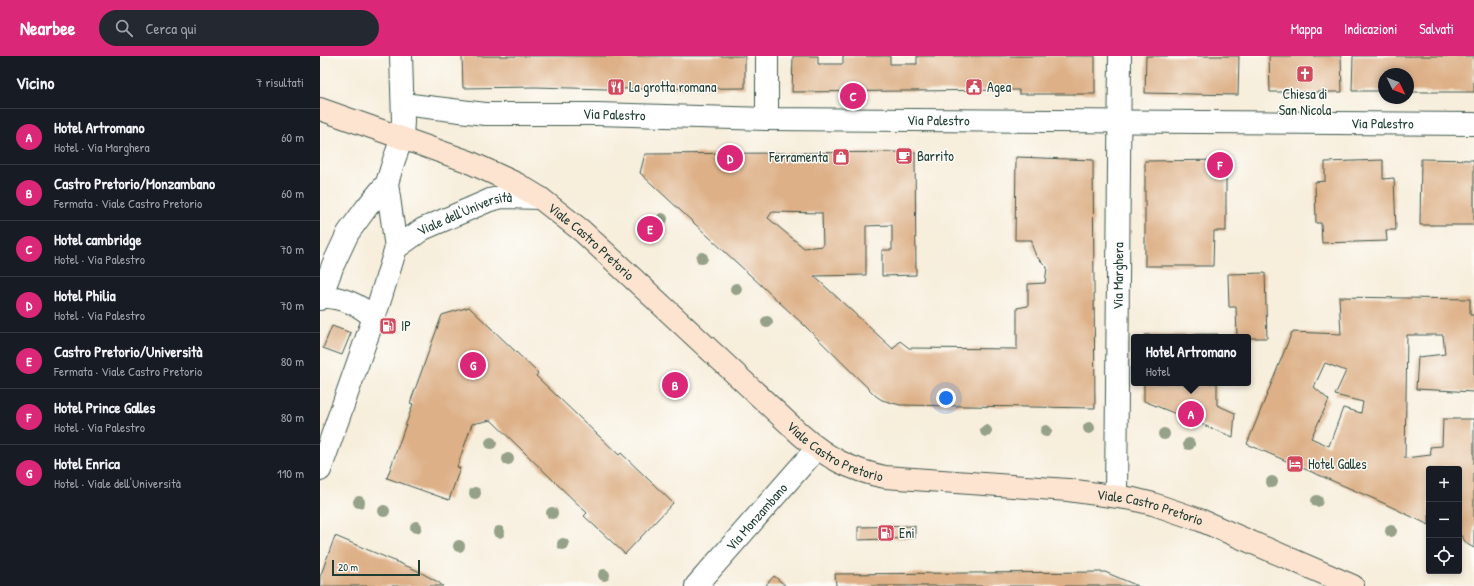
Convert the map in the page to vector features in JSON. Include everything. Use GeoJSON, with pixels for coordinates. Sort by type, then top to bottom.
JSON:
{"type":"FeatureCollection","features":[{"type":"Feature","properties":{"kind":"main road","name":"Viale Castro Pretorio"},"geometry":{"type":"LineString","coordinates":[[320,109],[468,161],[498,174],[540,198],[582,232],[794,429],[817,448],[842,464],[862,472],[885,477],[1024,486],[1116,496],[1153,504],[1184,514],[1353,586]]}},
{"type":"Feature","properties":{"kind":"street"},"geometry":{"type":"LineString","coordinates":[[374,318],[350,301],[339,298],[320,298],[348,233],[367,206],[387,183],[402,138],[403,104],[401,56]]}},
{"type":"Feature","properties":{"kind":"street"},"geometry":{"type":"LineString","coordinates":[[767,56],[767,119]]}},
{"type":"Feature","properties":{"kind":"street","name":"Via Marghera"},"geometry":{"type":"LineString","coordinates":[[1116,496],[1120,56]]}},
{"type":"Feature","properties":{"kind":"street","name":"Via Palestro"},"geometry":{"type":"LineString","coordinates":[[403,104],[485,114],[597,114],[767,119],[1474,124]]}},
{"type":"Feature","properties":{"kind":"street"},"geometry":{"type":"LineString","coordinates":[[320,470],[374,318],[396,248],[387,183]]}},
{"type":"Feature","properties":{"kind":"street","name":"Viale dell'Università"},"geometry":{"type":"LineString","coordinates":[[396,248],[423,228],[490,200],[502,197],[540,198]]}},
{"type":"Feature","properties":{"kind":"street","name":"Via Monzambano"},"geometry":{"type":"LineString","coordinates":[[696,586],[817,448]]}},
{"type":"Feature","properties":{"kind":"building"},"geometry":{"type":"Polygon","coordinates":[[[462,56],[745,56],[745,88],[463,88],[462,56]]]}},
{"type":"Feature","properties":{"kind":"building"},"geometry":{"type":"Polygon","coordinates":[[[793,56],[818,56],[818,64],[843,64],[843,56],[890,56],[890,64],[917,64],[917,56],[1095,56],[1095,94],[1019,94],[1019,90],[792,92],[793,56]]]}},
{"type":"Feature","properties":{"kind":"building"},"geometry":{"type":"Polygon","coordinates":[[[1146,56],[1239,56],[1238,95],[1145,93],[1146,56]]]}},
{"type":"Feature","properties":{"kind":"building","name":"Chiesa di San Nicola"},"geometry":{"type":"Polygon","coordinates":[[[1269,56],[1341,56],[1342,92],[1270,92],[1269,56]]]}},
{"type":"Feature","properties":{"kind":"building"},"geometry":{"type":"Polygon","coordinates":[[[1353,56],[1474,56],[1474,92],[1414,92],[1414,68],[1378,68],[1378,91],[1352,91],[1353,56]]]}},
{"type":"Feature","properties":{"kind":"building"},"geometry":{"type":"Polygon","coordinates":[[[915,152],[916,275],[882,276],[882,250],[892,250],[892,225],[866,226],[866,275],[814,276],[893,349],[900,341],[909,348],[1017,349],[1017,308],[1028,306],[1028,284],[1045,283],[1047,267],[1036,256],[1032,246],[1032,240],[1015,240],[1016,157],[1093,160],[1095,408],[900,405],[882,400],[876,396],[805,326],[640,173],[645,154],[915,152]],[[772,212],[768,218],[804,248],[823,246],[822,213],[772,212]]]}},
{"type":"Feature","properties":{"kind":"building"},"geometry":{"type":"Polygon","coordinates":[[[1421,159],[1474,160],[1474,225],[1420,225],[1421,159]]]}},
{"type":"Feature","properties":{"kind":"building"},"geometry":{"type":"Polygon","coordinates":[[[1226,160],[1226,231],[1214,231],[1213,266],[1145,266],[1145,161],[1226,160]]]}},
{"type":"Feature","properties":{"kind":"building"},"geometry":{"type":"Polygon","coordinates":[[[1383,160],[1383,179],[1394,178],[1396,230],[1386,230],[1387,241],[1322,243],[1321,223],[1316,223],[1315,182],[1325,181],[1325,162],[1383,160]]]}},
{"type":"Feature","properties":{"kind":"building"},"geometry":{"type":"Polygon","coordinates":[[[1265,273],[1267,338],[1251,338],[1251,334],[1237,334],[1236,307],[1229,307],[1228,274],[1265,273]]]}},
{"type":"Feature","properties":{"kind":"building"},"geometry":{"type":"Polygon","coordinates":[[[1339,297],[1470,299],[1470,315],[1474,315],[1474,392],[1416,389],[1418,357],[1445,354],[1443,335],[1407,335],[1405,458],[1431,455],[1430,447],[1442,446],[1443,419],[1474,419],[1474,548],[1467,544],[1462,537],[1462,466],[1426,466],[1426,524],[1379,501],[1247,444],[1292,332],[1341,334],[1339,297]],[[1325,363],[1314,387],[1329,400],[1311,438],[1329,446],[1343,408],[1361,413],[1363,402],[1335,395],[1346,371],[1325,363]]]}},
{"type":"Feature","properties":{"kind":"building"},"geometry":{"type":"Polygon","coordinates":[[[469,307],[538,373],[536,376],[619,455],[621,453],[673,503],[625,554],[584,516],[587,513],[491,420],[472,424],[457,467],[460,468],[449,500],[387,478],[413,404],[410,403],[442,315],[469,307]]]}},
{"type":"Feature","properties":{"kind":"building"},"geometry":{"type":"Polygon","coordinates":[[[332,326],[351,333],[342,355],[323,348],[332,326]]]}},
{"type":"Feature","properties":{"kind":"building"},"geometry":{"type":"Polygon","coordinates":[[[1144,386],[1217,386],[1217,405],[1235,413],[1233,437],[1144,401],[1144,386]]]}},
{"type":"Feature","properties":{"kind":"building","name":"Eni"},"geometry":{"type":"Polygon","coordinates":[[[915,526],[915,538],[858,540],[858,527],[915,526]]]}},
{"type":"Feature","properties":{"kind":"building"},"geometry":{"type":"Polygon","coordinates":[[[335,536],[416,570],[443,586],[320,586],[320,577],[335,536]]]}},
{"type":"Feature","properties":{"kind":"building"},"geometry":{"type":"Polygon","coordinates":[[[1105,572],[1138,586],[836,586],[835,574],[1105,572]]]}},
{"type":"Feature","properties":{"kind":"building"},"geometry":{"type":"Polygon","coordinates":[[[774,576],[786,586],[765,586],[774,576]]]}},
{"type":"Feature","properties":{"kind":"place","name":"Chiesa di San Nicola"},"geometry":{"type":"Point","coordinates":[1305,74]}},
{"type":"Feature","properties":{"kind":"place","name":"La grotta romana"},"geometry":{"type":"Point","coordinates":[616,87]}},
{"type":"Feature","properties":{"kind":"place","name":"Agea"},"geometry":{"type":"Point","coordinates":[974,87]}},
{"type":"Feature","properties":{"kind":"place","name":"Hotel cambridge"},"geometry":{"type":"Point","coordinates":[853,96]}},
{"type":"Feature","properties":{"kind":"place","name":"Barrito"},"geometry":{"type":"Point","coordinates":[904,156]}},
{"type":"Feature","properties":{"kind":"place","name":"Ferramenta"},"geometry":{"type":"Point","coordinates":[841,157]}},
{"type":"Feature","properties":{"kind":"place","name":"Hotel Philia"},"geometry":{"type":"Point","coordinates":[730,158]}},
{"type":"Feature","properties":{"kind":"place","name":"Hotel Prince Galles"},"geometry":{"type":"Point","coordinates":[1220,165]}},
{"type":"Feature","properties":{"kind":"place","name":"Castro Pretorio/Università"},"geometry":{"type":"Point","coordinates":[650,229]}},
{"type":"Feature","properties":{"kind":"place","name":"IP"},"geometry":{"type":"Point","coordinates":[388,326]}},
{"type":"Feature","properties":{"kind":"place","name":"Hotel Enrica"},"geometry":{"type":"Point","coordinates":[473,365]}},
{"type":"Feature","properties":{"kind":"place","name":"Castro Pretorio/Monzambano"},"geometry":{"type":"Point","coordinates":[675,385]}},
{"type":"Feature","properties":{"kind":"place","name":"Hotel Artromano"},"geometry":{"type":"Point","coordinates":[1191,414]}},
{"type":"Feature","properties":{"kind":"place","name":"Hotel Galles"},"geometry":{"type":"Point","coordinates":[1295,464]}},
{"type":"Feature","properties":{"kind":"place","name":"Eni"},"geometry":{"type":"Point","coordinates":[886,533]}}]}
